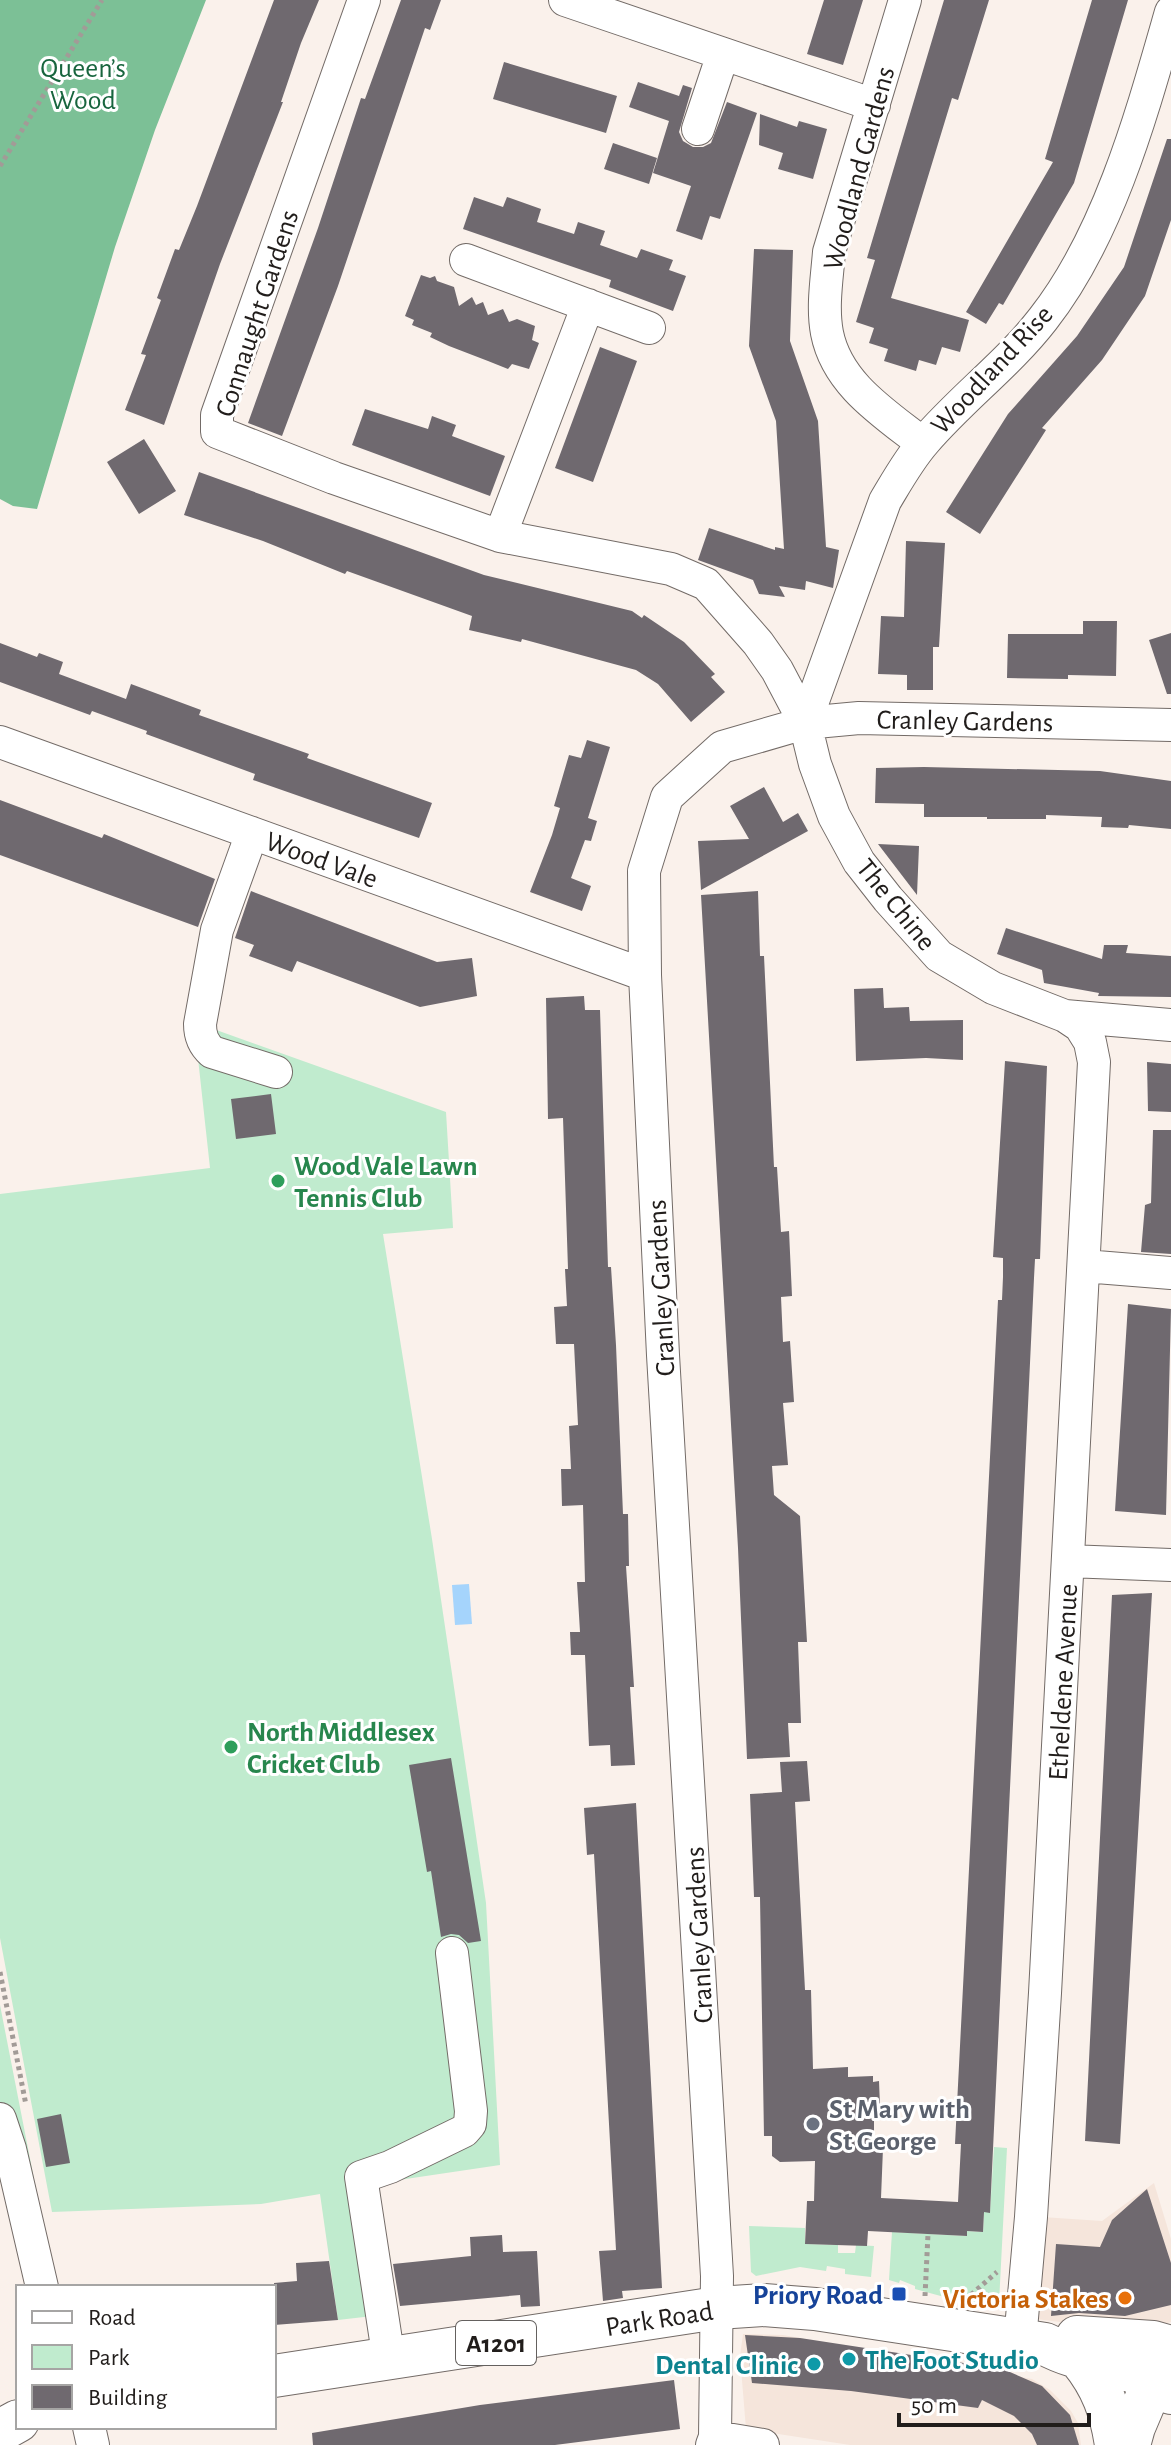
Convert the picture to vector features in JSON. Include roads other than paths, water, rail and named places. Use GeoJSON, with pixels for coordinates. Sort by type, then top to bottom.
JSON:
{"type":"FeatureCollection","features":[{"type":"Feature","properties":{"kind":"main road","name":"Park Road"},"geometry":{"type":"LineString","coordinates":[[276,2376],[717,2308],[764,2305],[1042,2336],[1153,2342],[1168,2369]]}},
{"type":"Feature","properties":{"kind":"main road"},"geometry":{"type":"LineString","coordinates":[[1042,2336],[1106,2399],[1116,2445]]}},
{"type":"Feature","properties":{"kind":"main road"},"geometry":{"type":"LineString","coordinates":[[1129,2445],[1134,2427],[1168,2369]]}},
{"type":"Feature","properties":{"kind":"main road"},"geometry":{"type":"LineString","coordinates":[[1147,2445],[1168,2369]]}},
{"type":"Feature","properties":{"kind":"street","name":"Connaught Gardens"},"geometry":{"type":"LineString","coordinates":[[364,0],[217,415],[217,432],[334,478],[500,536],[671,569],[706,584],[758,643],[777,670],[805,723]]}},
{"type":"Feature","properties":{"kind":"street"},"geometry":{"type":"LineString","coordinates":[[565,0],[874,105]]}},
{"type":"Feature","properties":{"kind":"street","name":"Woodland Gardens"},"geometry":{"type":"LineString","coordinates":[[905,0],[829,252],[825,295],[827,334],[838,362],[860,394],[922,443]]}},
{"type":"Feature","properties":{"kind":"street","name":"Woodland Rise"},"geometry":{"type":"LineString","coordinates":[[805,723],[885,501],[922,443],[1044,318],[1082,257],[1124,161],[1171,12]]}},
{"type":"Feature","properties":{"kind":"street"},"geometry":{"type":"LineString","coordinates":[[698,129],[723,54]]}},
{"type":"Feature","properties":{"kind":"street"},"geometry":{"type":"LineString","coordinates":[[466,260],[649,328]]}},
{"type":"Feature","properties":{"kind":"street"},"geometry":{"type":"LineString","coordinates":[[500,536],[588,305]]}},
{"type":"Feature","properties":{"kind":"street","name":"Cranley Gardens"},"geometry":{"type":"LineString","coordinates":[[714,2441],[717,2308],[684,1682],[663,1355],[645,975],[644,871],[667,797],[722,747],[805,723],[859,718],[1171,725]]}},
{"type":"Feature","properties":{"kind":"street","name":"The Chine"},"geometry":{"type":"LineString","coordinates":[[805,723],[815,764],[834,816],[859,862],[939,956],[993,988],[1072,1021],[1171,1025]]}},
{"type":"Feature","properties":{"kind":"street","name":"Wood Vale"},"geometry":{"type":"LineString","coordinates":[[0,742],[526,935],[645,975]]}},
{"type":"Feature","properties":{"kind":"street"},"geometry":{"type":"LineString","coordinates":[[252,833],[217,930],[200,1035],[212,1052],[276,1072]]}},
{"type":"Feature","properties":{"kind":"street","name":"Etheldene Avenue"},"geometry":{"type":"LineString","coordinates":[[1042,2336],[1029,2246],[1094,1062],[1090,1042],[1072,1021]]}},
{"type":"Feature","properties":{"kind":"street"},"geometry":{"type":"LineString","coordinates":[[1084,1266],[1171,1273]]}},
{"type":"Feature","properties":{"kind":"street"},"geometry":{"type":"LineString","coordinates":[[1068,1561],[1171,1565]]}},
{"type":"Feature","properties":{"kind":"street"},"geometry":{"type":"LineString","coordinates":[[389,2360],[361,2177],[390,2167],[458,2134],[470,2124],[452,1953]]}},
{"type":"Feature","properties":{"kind":"street"},"geometry":{"type":"LineString","coordinates":[[0,2119],[10,2149],[42,2285]]}},
{"type":"Feature","properties":{"kind":"street"},"geometry":{"type":"LineString","coordinates":[[714,2441],[763,2445]]}},
{"type":"Feature","properties":{"kind":"water"},"geometry":{"type":"Polygon","coordinates":[[[469,1584],[472,1624],[455,1625],[452,1585],[469,1584]]]}},
{"type":"Feature","properties":{"kind":"place","name":"Wood Vale Lawn Tennis Club"},"geometry":{"type":"Point","coordinates":[278,1181]}},
{"type":"Feature","properties":{"kind":"place","name":"North Middlesex Cricket Club"},"geometry":{"type":"Point","coordinates":[231,1747]}},
{"type":"Feature","properties":{"kind":"place","name":"St Mary with St George"},"geometry":{"type":"Point","coordinates":[813,2124]}},
{"type":"Feature","properties":{"kind":"place","name":"Priory Road"},"geometry":{"type":"Point","coordinates":[899,2294]}},
{"type":"Feature","properties":{"kind":"place","name":"Victoria Stakes"},"geometry":{"type":"Point","coordinates":[1125,2298]}},
{"type":"Feature","properties":{"kind":"place","name":"The Foot Studio"},"geometry":{"type":"Point","coordinates":[849,2359]}},
{"type":"Feature","properties":{"kind":"place","name":"Dental Clinic"},"geometry":{"type":"Point","coordinates":[814,2364]}},
{"type":"Feature","properties":{"kind":"park label","name":"Queen’s Wood"},"geometry":{"type":"Point","coordinates":[83,83]}}]}
